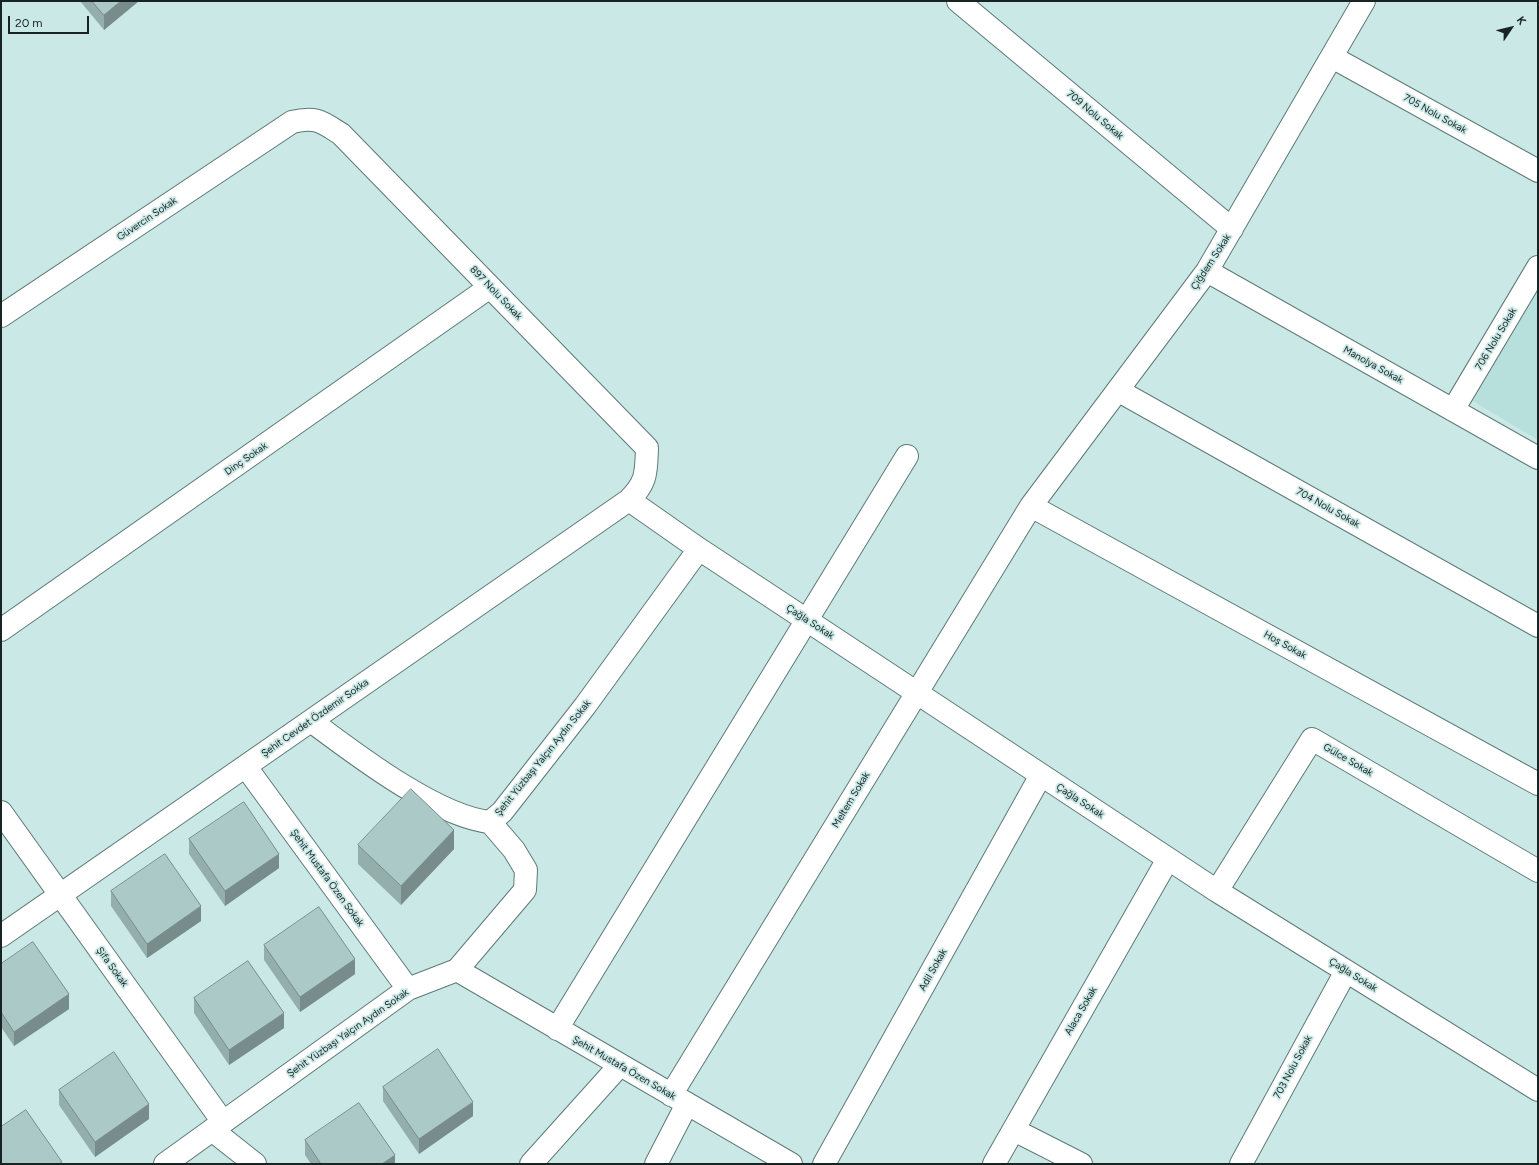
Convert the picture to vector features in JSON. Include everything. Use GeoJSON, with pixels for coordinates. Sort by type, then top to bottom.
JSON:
{"type":"FeatureCollection","features":[{"type":"Feature","properties":{"kind":"street","name":"709 Nolu Sokak"},"geometry":{"type":"LineString","coordinates":[[958,1],[1232,229]]}},
{"type":"Feature","properties":{"kind":"street","name":"Çiğdem Sokak"},"geometry":{"type":"LineString","coordinates":[[1031,506],[1207,271],[1364,1]]}},
{"type":"Feature","properties":{"kind":"street","name":"705 Nolu Sokak"},"geometry":{"type":"LineString","coordinates":[[1332,57],[1538,171]]}},
{"type":"Feature","properties":{"kind":"street","name":"897 Nolu Sokak"},"geometry":{"type":"LineString","coordinates":[[292,122],[307,118],[322,122],[342,134],[648,448],[646,471],[641,488],[629,500]]}},
{"type":"Feature","properties":{"kind":"street","name":"Güvercin Sokak"},"geometry":{"type":"LineString","coordinates":[[1,316],[292,122]]}},
{"type":"Feature","properties":{"kind":"street","name":"706 Nolu Sokak"},"geometry":{"type":"LineString","coordinates":[[1453,410],[1538,267]]}},
{"type":"Feature","properties":{"kind":"street","name":"Manolya Sokak"},"geometry":{"type":"LineString","coordinates":[[1207,271],[1538,458]]}},
{"type":"Feature","properties":{"kind":"street","name":"Dinç Sokak"},"geometry":{"type":"LineString","coordinates":[[1,630],[490,287]]}},
{"type":"Feature","properties":{"kind":"street","name":"704 Nolu Sokak"},"geometry":{"type":"LineString","coordinates":[[1119,390],[1538,626]]}},
{"type":"Feature","properties":{"kind":"street"},"geometry":{"type":"LineString","coordinates":[[556,1029],[907,456]]}},
{"type":"Feature","properties":{"kind":"street","name":"Çağla Sokak"},"geometry":{"type":"LineString","coordinates":[[629,500],[699,549],[1217,891],[1538,1090]]}},
{"type":"Feature","properties":{"kind":"street","name":"Şehit Cevdet Özdemir Sokka"},"geometry":{"type":"LineString","coordinates":[[1,936],[61,896],[629,500]]}},
{"type":"Feature","properties":{"kind":"street","name":"Meltem Sokak"},"geometry":{"type":"LineString","coordinates":[[656,1164],[679,1100],[917,693],[1031,506]]}},
{"type":"Feature","properties":{"kind":"street","name":"Hoş Sokak"},"geometry":{"type":"LineString","coordinates":[[1031,506],[1538,784]]}},
{"type":"Feature","properties":{"kind":"street","name":"Şehit Yüzbaşı Yalçın Aydın Sokak"},"geometry":{"type":"LineString","coordinates":[[165,1164],[408,989],[457,970],[525,890],[526,870],[514,850],[490,822],[502,812],[585,706],[699,549]]}},
{"type":"Feature","properties":{"kind":"street"},"geometry":{"type":"LineString","coordinates":[[311,721],[347,749],[428,800],[477,821],[490,822]]}},
{"type":"Feature","properties":{"kind":"street","name":"Gülce Sokak"},"geometry":{"type":"LineString","coordinates":[[1217,891],[1312,739],[1538,871]]}},
{"type":"Feature","properties":{"kind":"street","name":"Şehit Mustafa Özen Sokak"},"geometry":{"type":"LineString","coordinates":[[246,767],[408,989]]}},
{"type":"Feature","properties":{"kind":"street","name":"Adil Sokak"},"geometry":{"type":"LineString","coordinates":[[824,1164],[1041,775]]}},
{"type":"Feature","properties":{"kind":"street","name":"Şifa Sokak"},"geometry":{"type":"LineString","coordinates":[[1,812],[61,896],[218,1126],[255,1164]]}},
{"type":"Feature","properties":{"kind":"street","name":"Alaca Sokak"},"geometry":{"type":"LineString","coordinates":[[994,1164],[1168,859]]}},
{"type":"Feature","properties":{"kind":"street","name":"Şehit Mustafa Özen Sokak"},"geometry":{"type":"LineString","coordinates":[[457,970],[556,1029],[791,1164]]}},
{"type":"Feature","properties":{"kind":"street","name":"703 Nolu Sokak"},"geometry":{"type":"LineString","coordinates":[[1241,1164],[1346,971]]}},
{"type":"Feature","properties":{"kind":"street"},"geometry":{"type":"LineString","coordinates":[[531,1164],[620,1065]]}},
{"type":"Feature","properties":{"kind":"street"},"geometry":{"type":"LineString","coordinates":[[1014,1130],[1081,1164]]}},
{"type":"Feature","properties":{"kind":"shaded area"},"geometry":{"type":"Polygon","coordinates":[[[1538,288],[1538,440],[1473,401],[1538,288]]]}},
{"type":"Feature","properties":{"kind":"building"},"geometry":{"type":"Polygon","coordinates":[[[92,1],[121,1],[104,15],[92,1]]]}},
{"type":"Feature","properties":{"kind":"building"},"geometry":{"type":"Polygon","coordinates":[[[411,789],[454,830],[401,886],[358,845],[411,789]]]}},
{"type":"Feature","properties":{"kind":"building"},"geometry":{"type":"Polygon","coordinates":[[[244,802],[279,854],[225,891],[189,839],[244,802]]]}},
{"type":"Feature","properties":{"kind":"building"},"geometry":{"type":"Polygon","coordinates":[[[165,854],[201,906],[147,944],[111,891],[165,854]]]}},
{"type":"Feature","properties":{"kind":"building"},"geometry":{"type":"Polygon","coordinates":[[[319,907],[355,959],[300,997],[264,945],[319,907]]]}},
{"type":"Feature","properties":{"kind":"building"},"geometry":{"type":"Polygon","coordinates":[[[33,942],[69,994],[14,1032],[1,1012],[1,964],[33,942]]]}},
{"type":"Feature","properties":{"kind":"building"},"geometry":{"type":"Polygon","coordinates":[[[248,961],[284,1013],[229,1050],[194,998],[248,961]]]}},
{"type":"Feature","properties":{"kind":"building"},"geometry":{"type":"Polygon","coordinates":[[[438,1049],[473,1102],[419,1139],[383,1087],[438,1049]]]}},
{"type":"Feature","properties":{"kind":"building"},"geometry":{"type":"Polygon","coordinates":[[[114,1052],[149,1104],[95,1142],[59,1090],[114,1052]]]}},
{"type":"Feature","properties":{"kind":"building"},"geometry":{"type":"Polygon","coordinates":[[[359,1103],[395,1155],[382,1164],[321,1164],[305,1140],[359,1103]]]}},
{"type":"Feature","properties":{"kind":"building"},"geometry":{"type":"Polygon","coordinates":[[[26,1110],[62,1162],[59,1164],[1,1164],[1,1127],[26,1110]]]}}]}
